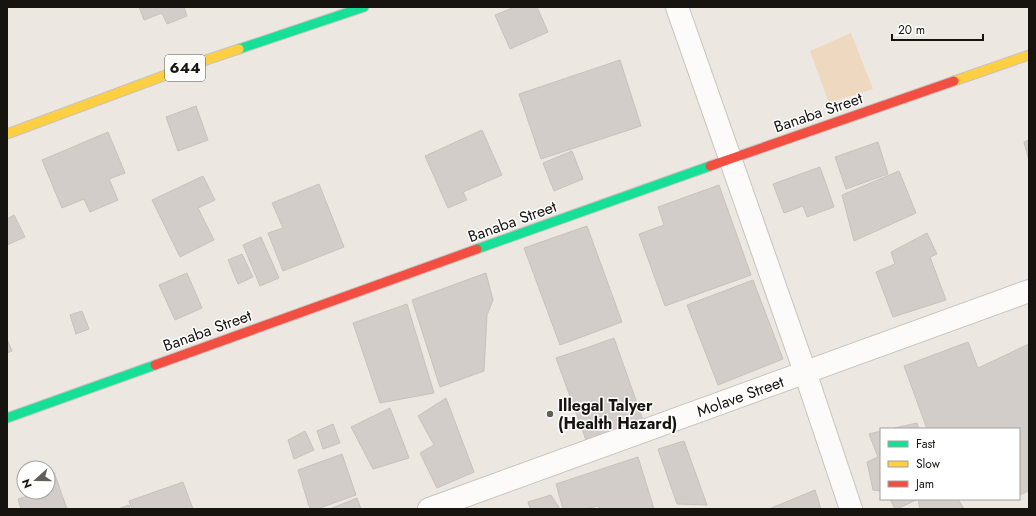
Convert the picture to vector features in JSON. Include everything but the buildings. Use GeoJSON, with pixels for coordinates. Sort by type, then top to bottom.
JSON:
{"type":"FeatureCollection","features":[{"type":"Feature","properties":{"kind":"street","name":"644"},"geometry":{"type":"LineString","coordinates":[[7,134],[209,59],[364,7]]}},
{"type":"Feature","properties":{"kind":"street"},"geometry":{"type":"LineString","coordinates":[[677,7],[805,372],[851,509]]}},
{"type":"Feature","properties":{"kind":"street","name":"Banaba Street"},"geometry":{"type":"LineString","coordinates":[[7,418],[730,159],[1029,55]]}},
{"type":"Feature","properties":{"kind":"street","name":"Molave Street"},"geometry":{"type":"LineString","coordinates":[[429,509],[1029,291]]}},
{"type":"Feature","properties":{"kind":"shaded area"},"geometry":{"type":"Polygon","coordinates":[[[851,33],[873,89],[829,103],[810,51],[851,33]]]}},
{"type":"Feature","properties":{"kind":"traffic: fast"},"geometry":{"type":"LineString","coordinates":[[239,49],[364,7]]}},
{"type":"Feature","properties":{"kind":"traffic: fast"},"geometry":{"type":"LineString","coordinates":[[477,249],[710,166]]}},
{"type":"Feature","properties":{"kind":"traffic: fast"},"geometry":{"type":"LineString","coordinates":[[7,418],[155,365]]}},
{"type":"Feature","properties":{"kind":"traffic: slow"},"geometry":{"type":"LineString","coordinates":[[7,134],[239,49]]}},
{"type":"Feature","properties":{"kind":"traffic: slow"},"geometry":{"type":"LineString","coordinates":[[954,81],[1029,55]]}},
{"type":"Feature","properties":{"kind":"traffic: jam"},"geometry":{"type":"LineString","coordinates":[[710,166],[954,81]]}},
{"type":"Feature","properties":{"kind":"traffic: jam"},"geometry":{"type":"LineString","coordinates":[[155,365],[477,249]]}},
{"type":"Feature","properties":{"kind":"place","name":"Illegal Talyer (Health Hazard)"},"geometry":{"type":"Point","coordinates":[550,414]}}]}
